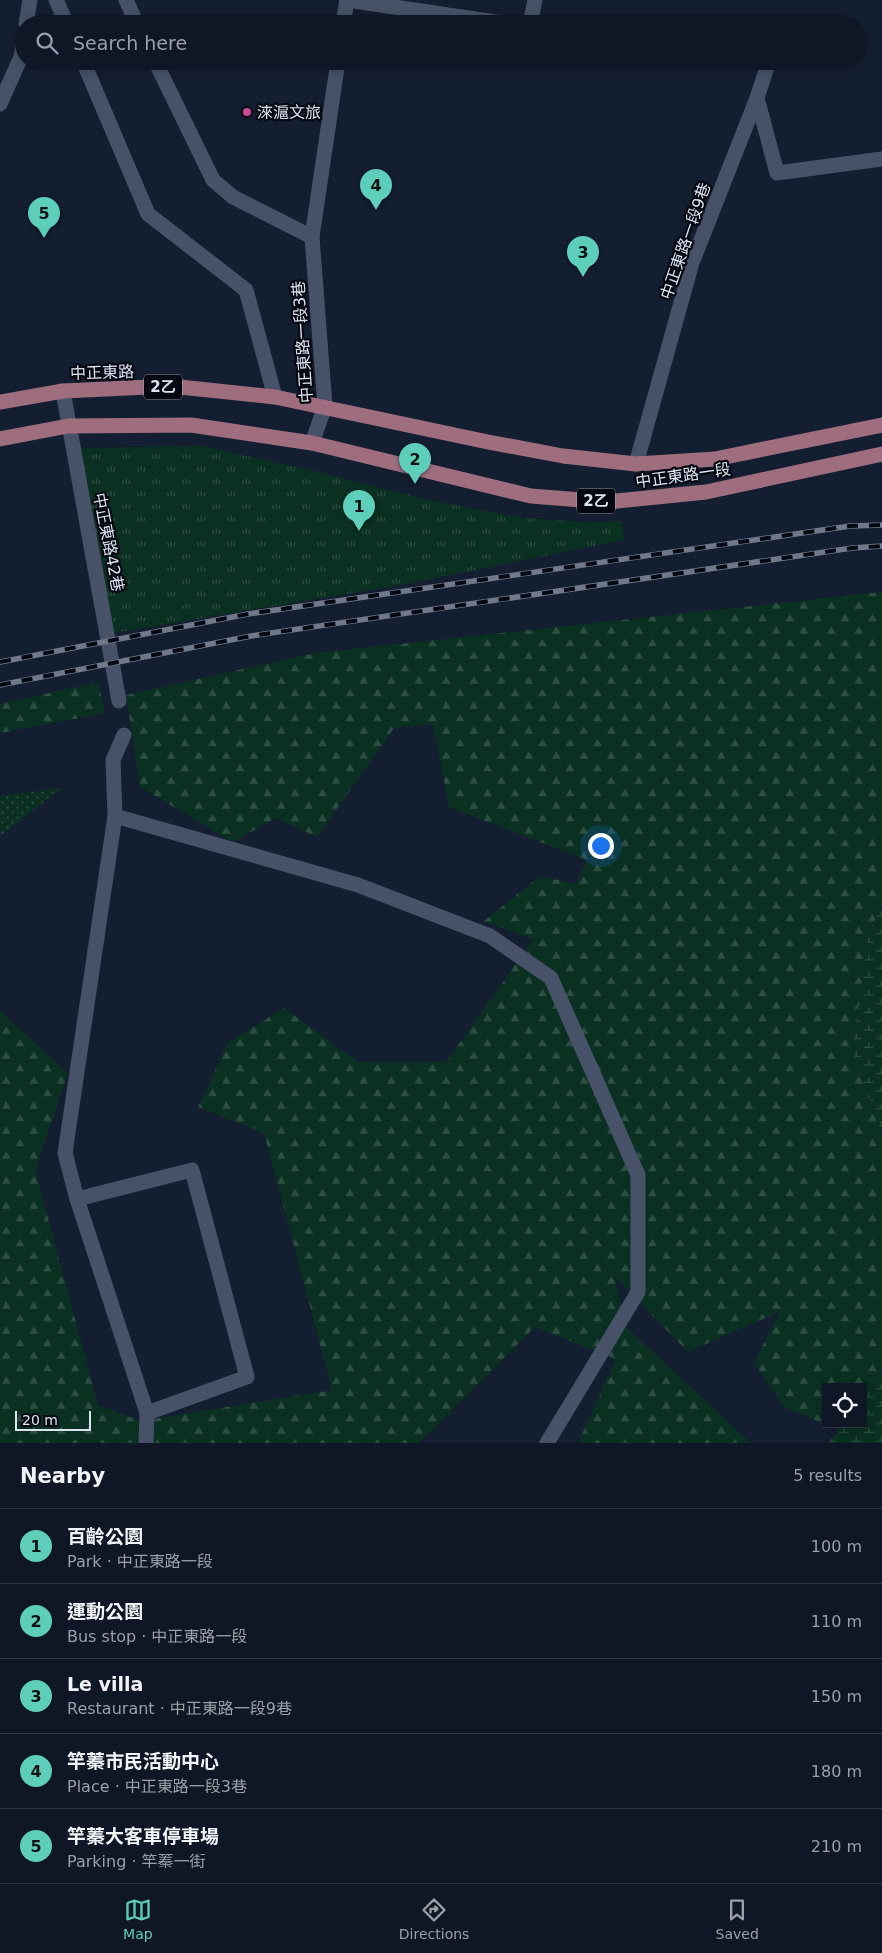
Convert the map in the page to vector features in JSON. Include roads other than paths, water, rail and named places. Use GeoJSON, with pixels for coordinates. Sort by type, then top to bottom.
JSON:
{"type":"FeatureCollection","features":[{"type":"Feature","properties":{"kind":"main road","name":"中正東路"},"geometry":{"type":"LineString","coordinates":[[0,402],[63,391],[170,386],[274,396],[325,406]]}},
{"type":"Feature","properties":{"kind":"main road","name":"中正東路一段"},"geometry":{"type":"LineString","coordinates":[[325,406],[393,423],[563,456],[636,464],[715,459],[882,425]]}},
{"type":"Feature","properties":{"kind":"main road","name":"2乙"},"geometry":{"type":"LineString","coordinates":[[0,439],[68,426],[191,425],[312,442]]}},
{"type":"Feature","properties":{"kind":"main road","name":"中正東路一段"},"geometry":{"type":"LineString","coordinates":[[312,442],[531,496],[607,502],[706,492],[882,454]]}},
{"type":"Feature","properties":{"kind":"street"},"geometry":{"type":"LineString","coordinates":[[28,15],[30,0]]}},
{"type":"Feature","properties":{"kind":"street"},"geometry":{"type":"LineString","coordinates":[[56,0],[63,15]]}},
{"type":"Feature","properties":{"kind":"street"},"geometry":{"type":"LineString","coordinates":[[126,0],[133,15]]}},
{"type":"Feature","properties":{"kind":"street"},"geometry":{"type":"LineString","coordinates":[[344,15],[347,0],[449,15]]}},
{"type":"Feature","properties":{"kind":"street"},"geometry":{"type":"LineString","coordinates":[[532,15],[535,0]]}},
{"type":"Feature","properties":{"kind":"street"},"geometry":{"type":"LineString","coordinates":[[0,104],[15,70]]}},
{"type":"Feature","properties":{"kind":"street"},"geometry":{"type":"LineString","coordinates":[[87,70],[148,214],[246,290],[274,396]]}},
{"type":"Feature","properties":{"kind":"street"},"geometry":{"type":"LineString","coordinates":[[160,70],[213,180],[233,197],[312,238]]}},
{"type":"Feature","properties":{"kind":"street","name":"中正東路一段3巷"},"geometry":{"type":"LineString","coordinates":[[312,442],[325,406],[312,238],[337,70]]}},
{"type":"Feature","properties":{"kind":"street","name":"中正東路一段9巷"},"geometry":{"type":"LineString","coordinates":[[636,464],[692,263],[757,98],[766,70]]}},
{"type":"Feature","properties":{"kind":"street"},"geometry":{"type":"LineString","coordinates":[[757,98],[777,173],[882,159]]}},
{"type":"Feature","properties":{"kind":"street","name":"中正東路42巷"},"geometry":{"type":"LineString","coordinates":[[63,391],[68,426],[104,608],[119,701]]}},
{"type":"Feature","properties":{"kind":"street"},"geometry":{"type":"LineString","coordinates":[[124,735],[113,760],[115,816],[65,1153],[77,1200],[146,1413],[146,1443]]}},
{"type":"Feature","properties":{"kind":"street"},"geometry":{"type":"LineString","coordinates":[[115,816],[358,885],[490,936],[551,978],[638,1175],[638,1292],[547,1443]]}},
{"type":"Feature","properties":{"kind":"street"},"geometry":{"type":"LineString","coordinates":[[77,1200],[192,1170],[248,1377],[146,1413]]}},
{"type":"Feature","properties":{"kind":"railway"},"geometry":{"type":"LineString","coordinates":[[0,662],[248,614],[850,526],[882,525]]}},
{"type":"Feature","properties":{"kind":"railway"},"geometry":{"type":"LineString","coordinates":[[0,685],[251,636],[852,548],[882,546]]}},
{"type":"Feature","properties":{"kind":"place","name":"淶滬文旅"},"geometry":{"type":"Point","coordinates":[247,112]}},
{"type":"Feature","properties":{"kind":"place","name":"竿蓁市民活動中心"},"geometry":{"type":"Point","coordinates":[376,210]}},
{"type":"Feature","properties":{"kind":"place","name":"竿蓁大客車停車場"},"geometry":{"type":"Point","coordinates":[44,238]}},
{"type":"Feature","properties":{"kind":"place","name":"Le villa"},"geometry":{"type":"Point","coordinates":[583,277]}},
{"type":"Feature","properties":{"kind":"place","name":"運動公園"},"geometry":{"type":"Point","coordinates":[415,484]}},
{"type":"Feature","properties":{"kind":"place","name":"百齡公園"},"geometry":{"type":"Point","coordinates":[359,531]}}]}
